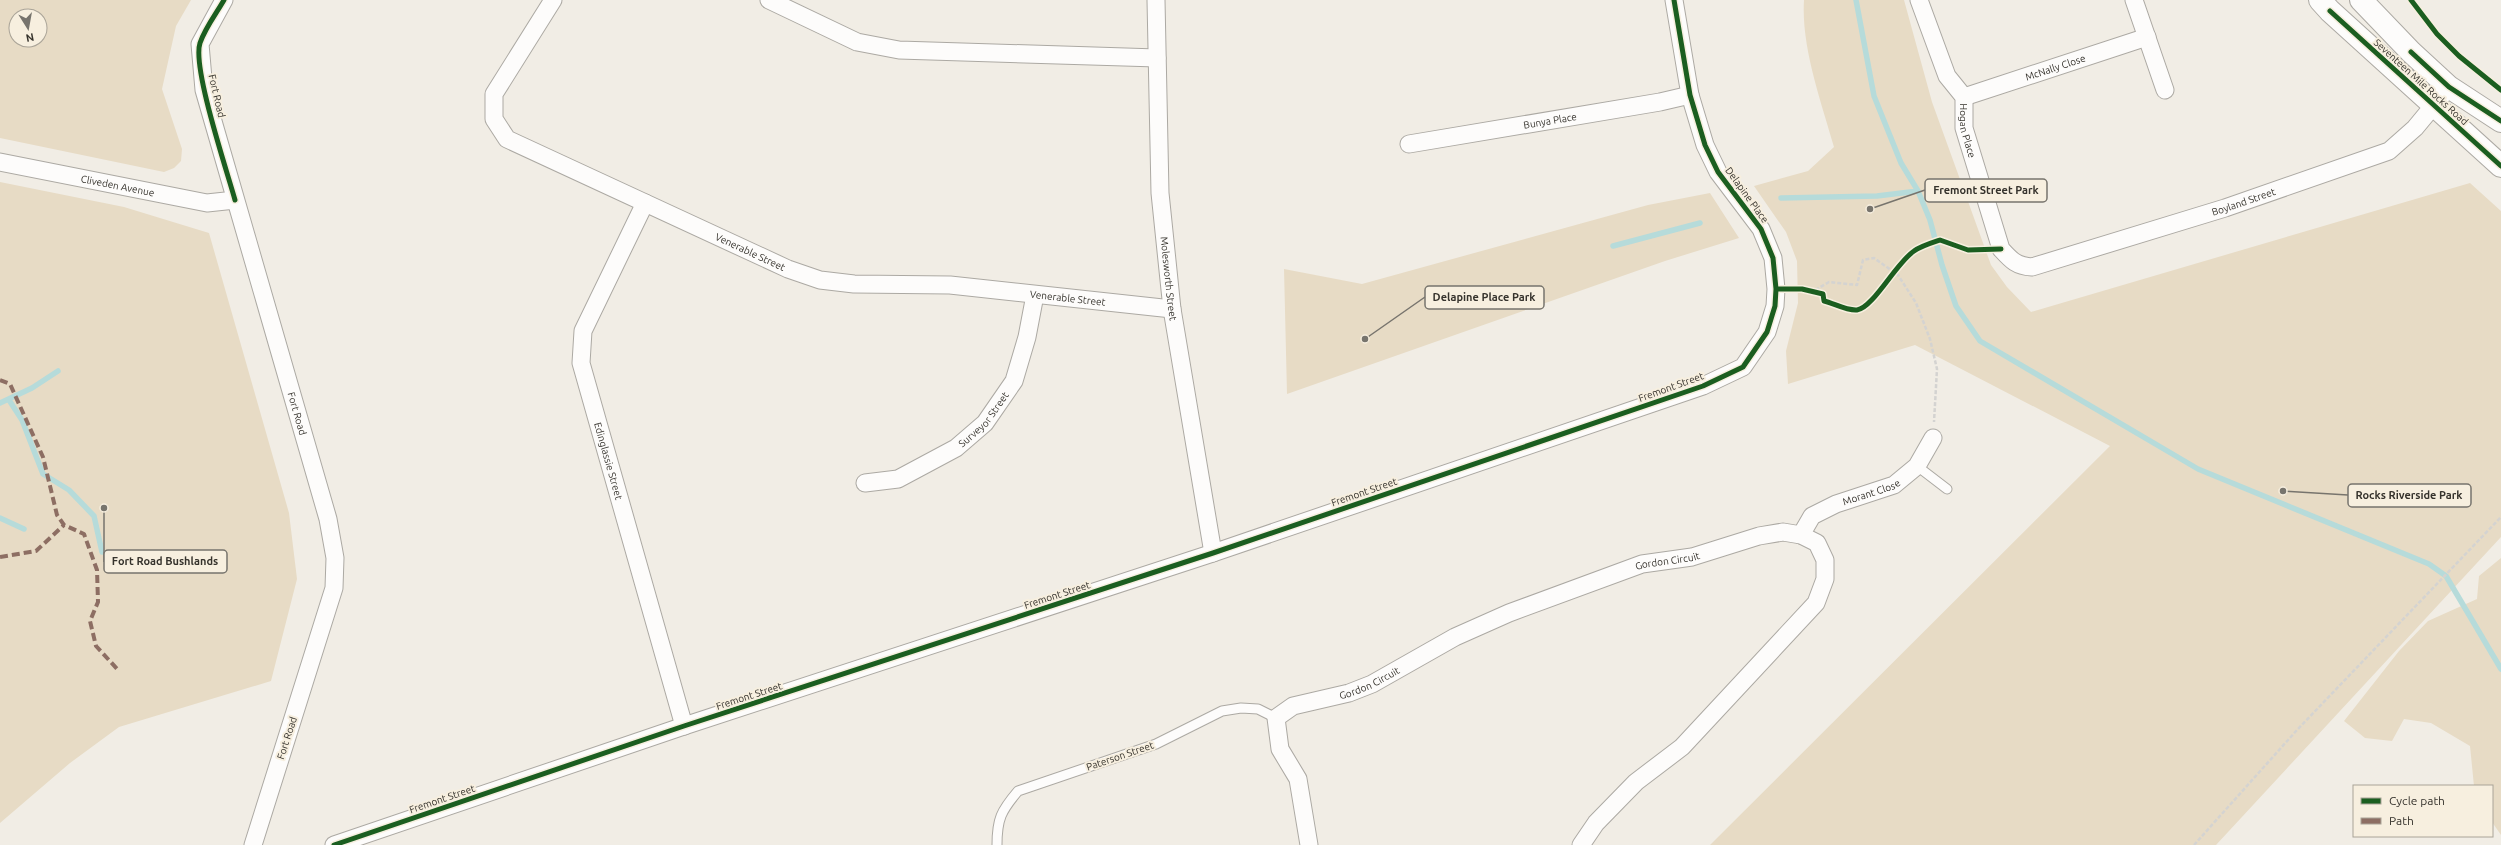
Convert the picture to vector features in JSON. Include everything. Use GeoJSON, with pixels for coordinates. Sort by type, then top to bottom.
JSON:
{"type":"FeatureCollection","features":[{"type":"Feature","properties":{"kind":"main road","name":"Seventeen Mile Rocks Road"},"geometry":{"type":"LineString","coordinates":[[2320,0],[2432,105],[2501,166]]}},
{"type":"Feature","properties":{"kind":"main road","name":"Seventeen Mile Rocks Road"},"geometry":{"type":"LineString","coordinates":[[2361,0],[2410,52],[2449,87],[2501,121]]}},
{"type":"Feature","properties":{"kind":"street","name":"Fort Road"},"geometry":{"type":"LineString","coordinates":[[224,0],[200,44],[204,90],[328,519],[335,558],[334,588],[257,840]]}},
{"type":"Feature","properties":{"kind":"street","name":"Venerable Street"},"geometry":{"type":"LineString","coordinates":[[553,0],[494,94],[494,119],[507,139],[788,269],[820,280],[854,284],[950,285],[1172,309]]}},
{"type":"Feature","properties":{"kind":"street"},"geometry":{"type":"LineString","coordinates":[[769,0],[857,42],[899,50],[1158,58]]}},
{"type":"Feature","properties":{"kind":"street","name":"Molesworth Street"},"geometry":{"type":"LineString","coordinates":[[1156,0],[1160,193],[1172,309],[1213,553]]}},
{"type":"Feature","properties":{"kind":"street","name":"Delapine Place"},"geometry":{"type":"LineString","coordinates":[[1674,0],[1690,95],[1705,145],[1718,172],[1761,229],[1773,258],[1776,294],[1775,306],[1767,332]]}},
{"type":"Feature","properties":{"kind":"street","name":"Hogan Place"},"geometry":{"type":"LineString","coordinates":[[1920,0],[1947,76],[1964,97],[1964,128],[2001,249],[2013,262]]}},
{"type":"Feature","properties":{"kind":"street"},"geometry":{"type":"LineString","coordinates":[[2134,0],[2165,90]]}},
{"type":"Feature","properties":{"kind":"street","name":"McNally Close"},"geometry":{"type":"LineString","coordinates":[[1964,97],[2147,37]]}},
{"type":"Feature","properties":{"kind":"street","name":"Boyland Street"},"geometry":{"type":"LineString","coordinates":[[2013,262],[2021,266],[2032,267],[2226,208],[2367,160],[2389,151],[2402,141],[2449,87]]}},
{"type":"Feature","properties":{"kind":"street","name":"Bunya Place"},"geometry":{"type":"LineString","coordinates":[[1409,144],[1660,102],[1690,95]]}},
{"type":"Feature","properties":{"kind":"street","name":"Cliveden Avenue"},"geometry":{"type":"LineString","coordinates":[[0,162],[206,203],[235,200]]}},
{"type":"Feature","properties":{"kind":"street","name":"Edinglassie Street"},"geometry":{"type":"LineString","coordinates":[[645,203],[583,331],[581,363],[684,726]]}},
{"type":"Feature","properties":{"kind":"street","name":"Surveyor Street"},"geometry":{"type":"LineString","coordinates":[[865,483],[898,479],[956,448],[985,423],[1014,381],[1027,337],[1035,295]]}},
{"type":"Feature","properties":{"kind":"street","name":"Fremont Street"},"geometry":{"type":"LineString","coordinates":[[334,845],[684,726],[1213,553],[1703,386],[1743,367],[1767,332]]}},
{"type":"Feature","properties":{"kind":"street","name":"Morant Close"},"geometry":{"type":"LineString","coordinates":[[1801,535],[1812,516],[1836,504],[1894,485],[1917,466],[1933,438]]}},
{"type":"Feature","properties":{"kind":"street","name":"Gordon Circuit"},"geometry":{"type":"LineString","coordinates":[[1276,718],[1293,706],[1348,693],[1372,684],[1455,637],[1509,613],[1642,564],[1692,557],[1759,536],[1783,532],[1801,535],[1817,543],[1825,560],[1825,579],[1816,603],[1682,747],[1636,782],[1596,823],[1581,845]]}},
{"type":"Feature","properties":{"kind":"street"},"geometry":{"type":"LineString","coordinates":[[1276,718],[1280,748],[1298,779],[1309,845]]}},
{"type":"Feature","properties":{"kind":"lane"},"geometry":{"type":"LineString","coordinates":[[1917,466],[1947,489]]}},
{"type":"Feature","properties":{"kind":"lane","name":"Paterson Street"},"geometry":{"type":"LineString","coordinates":[[997,845],[997,825],[1004,807],[1018,791],[1156,744],[1222,712],[1241,708],[1258,708],[1276,718]]}},
{"type":"Feature","properties":{"kind":"path"},"geometry":{"type":"LineString","coordinates":[[1824,301],[1823,294],[1817,289],[1829,282],[1857,285],[1863,260],[1874,258],[1896,269],[1916,303],[1930,339],[1937,369],[1938,387],[1933,438]]}},
{"type":"Feature","properties":{"kind":"path"},"geometry":{"type":"LineString","coordinates":[[1890,276],[1896,269]]}},
{"type":"Feature","properties":{"kind":"path"},"geometry":{"type":"LineString","coordinates":[[1809,291],[1823,294]]}},
{"type":"Feature","properties":{"kind":"path"},"geometry":{"type":"LineString","coordinates":[[2194,845],[2297,730],[2437,581],[2451,569],[2501,517]]}},
{"type":"Feature","properties":{"kind":"shaded area"},"geometry":{"type":"Polygon","coordinates":[[[0,0],[191,0],[176,26],[162,89],[182,149],[181,161],[174,168],[164,172],[0,138],[0,0]]]}},
{"type":"Feature","properties":{"kind":"shaded area"},"geometry":{"type":"Polygon","coordinates":[[[1804,0],[1904,0],[1932,102],[1991,265],[2007,287],[2031,312],[2470,183],[2501,211],[2501,537],[2216,845],[1710,845],[2110,446],[1915,345],[1788,384],[1786,351],[1798,303],[1797,261],[1786,232],[1754,186],[1808,171],[1834,147],[1818,93],[1809,55],[1804,18],[1804,0]]]}},
{"type":"Feature","properties":{"kind":"shaded area"},"geometry":{"type":"Polygon","coordinates":[[[0,182],[124,207],[209,233],[289,513],[297,579],[271,681],[119,727],[70,763],[0,823],[0,182]]]}},
{"type":"Feature","properties":{"kind":"shaded area"},"geometry":{"type":"Polygon","coordinates":[[[1710,193],[1739,238],[1665,261],[1287,394],[1284,269],[1362,284],[1648,205],[1710,193]]]}},
{"type":"Feature","properties":{"kind":"shaded area"},"geometry":{"type":"Polygon","coordinates":[[[2501,558],[2501,835],[2493,823],[2493,785],[2474,785],[2470,746],[2431,723],[2404,719],[2392,741],[2365,738],[2344,721],[2399,651],[2428,621],[2477,599],[2479,576],[2501,558]]]}},
{"type":"Feature","properties":{"kind":"waterway"},"geometry":{"type":"LineString","coordinates":[[1856,0],[1874,96],[1901,163],[1918,191],[1930,220],[1942,265],[1956,306],[1980,341],[2198,469],[2429,564],[2446,576],[2501,669]]}},
{"type":"Feature","properties":{"kind":"waterway"},"geometry":{"type":"LineString","coordinates":[[1781,198],[1877,196],[1918,191]]}},
{"type":"Feature","properties":{"kind":"waterway"},"geometry":{"type":"LineString","coordinates":[[1613,246],[1700,223]]}},
{"type":"Feature","properties":{"kind":"waterway"},"geometry":{"type":"LineString","coordinates":[[0,403],[32,388],[58,371]]}},
{"type":"Feature","properties":{"kind":"waterway"},"geometry":{"type":"LineString","coordinates":[[9,400],[22,420],[43,474],[69,490],[94,516],[102,552]]}},
{"type":"Feature","properties":{"kind":"waterway"},"geometry":{"type":"LineString","coordinates":[[0,518],[24,529]]}},
{"type":"Feature","properties":{"kind":"marked path"},"geometry":{"type":"LineString","coordinates":[[0,380],[10,384],[43,457],[57,515],[64,525],[84,534],[97,570],[98,602],[90,621],[96,646],[119,671]]}},
{"type":"Feature","properties":{"kind":"marked path"},"geometry":{"type":"LineString","coordinates":[[0,557],[36,551],[64,525]]}},
{"type":"Feature","properties":{"kind":"cycle path"},"geometry":{"type":"LineString","coordinates":[[224,0],[202,37],[199,55],[205,96],[235,200]]}},
{"type":"Feature","properties":{"kind":"cycle path"},"geometry":{"type":"LineString","coordinates":[[334,845],[684,726],[1213,553],[1703,386],[1743,367],[1767,332],[1775,306],[1776,289],[1773,258],[1761,229],[1718,172],[1705,145],[1690,95],[1674,0]]}},
{"type":"Feature","properties":{"kind":"cycle path"},"geometry":{"type":"LineString","coordinates":[[2411,0],[2437,34],[2459,56],[2501,90]]}},
{"type":"Feature","properties":{"kind":"cycle path"},"geometry":{"type":"LineString","coordinates":[[2330,11],[2501,166]]}},
{"type":"Feature","properties":{"kind":"cycle path"},"geometry":{"type":"LineString","coordinates":[[2411,52],[2449,87],[2501,121]]}},
{"type":"Feature","properties":{"kind":"cycle path"},"geometry":{"type":"LineString","coordinates":[[1776,289],[1802,289],[1823,294],[1824,301],[1845,308],[1857,310],[1870,302],[1907,257],[1923,246],[1940,240],[1968,250],[2001,249]]}},
{"type":"Feature","properties":{"kind":"place","name":"Fremont Street Park"},"geometry":{"type":"Point","coordinates":[1870,209]}},
{"type":"Feature","properties":{"kind":"place","name":"Delapine Place Park"},"geometry":{"type":"Point","coordinates":[1365,339]}},
{"type":"Feature","properties":{"kind":"place","name":"Rocks Riverside Park"},"geometry":{"type":"Point","coordinates":[2283,491]}},
{"type":"Feature","properties":{"kind":"place","name":"Fort Road Bushlands"},"geometry":{"type":"Point","coordinates":[104,508]}}]}
